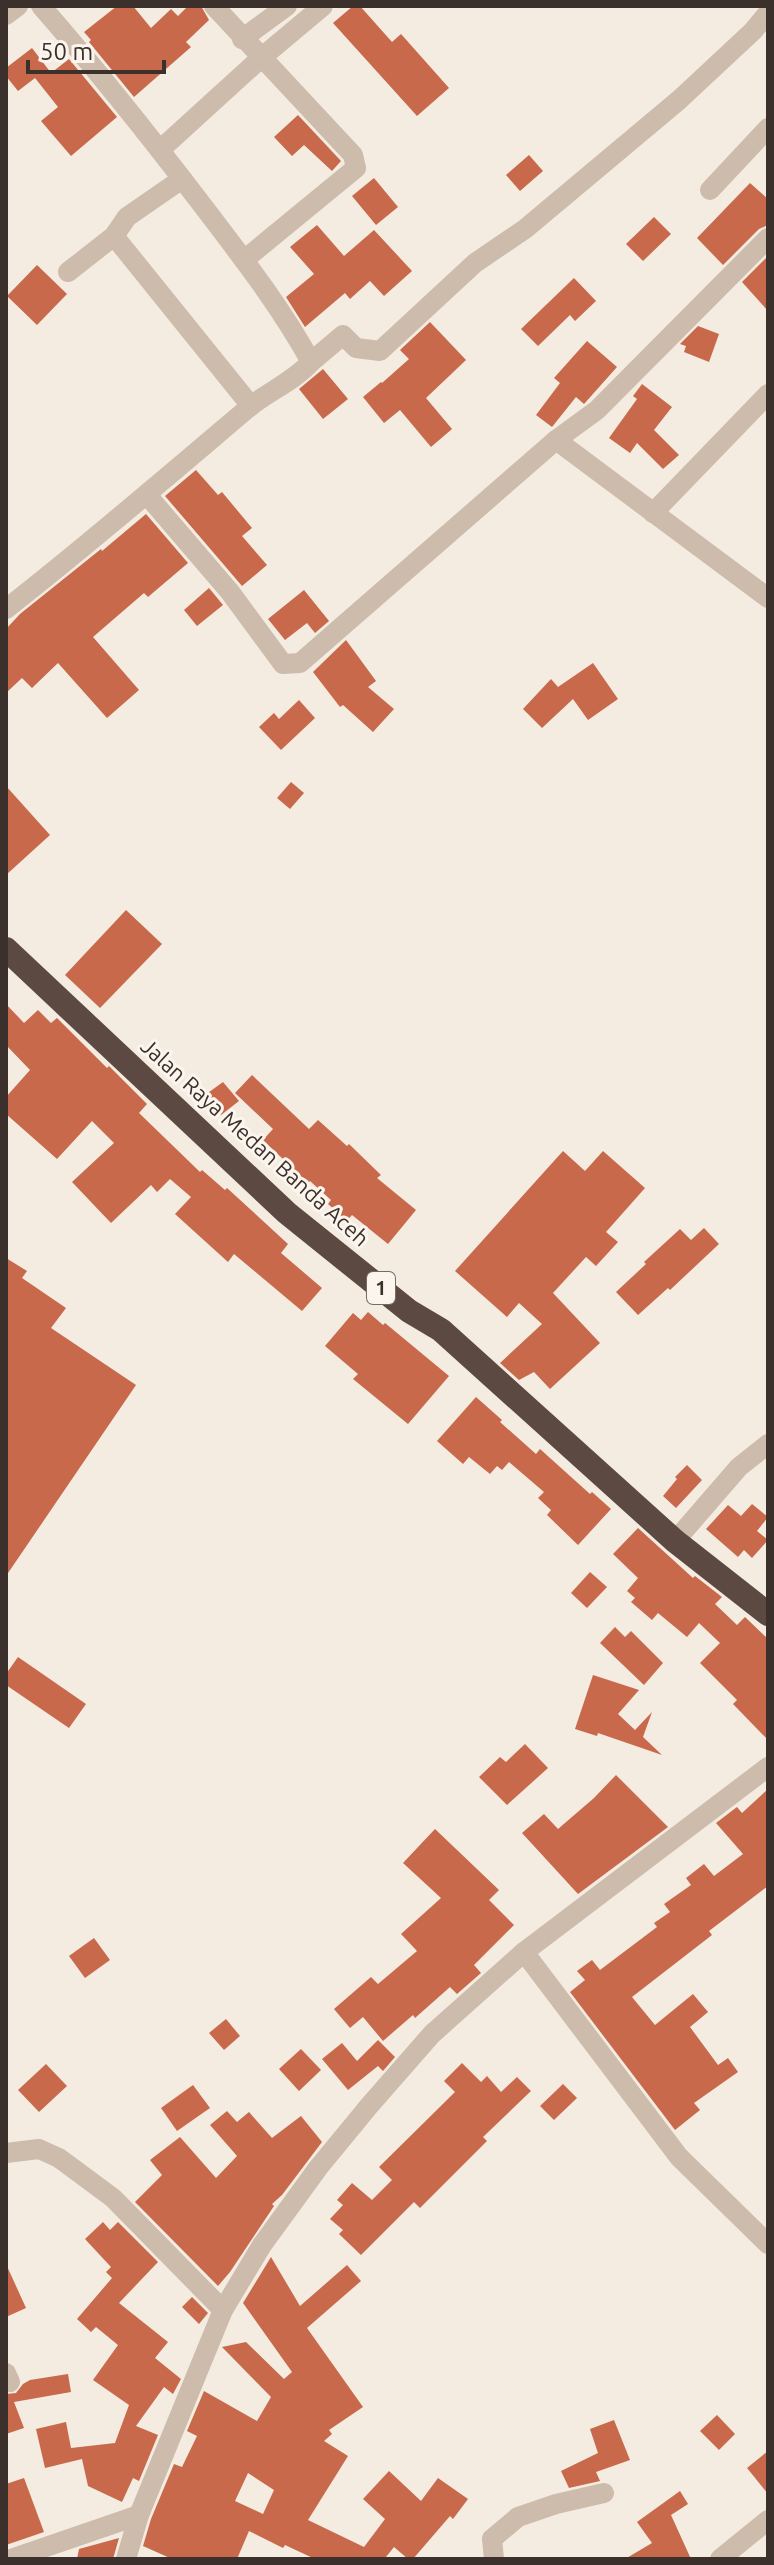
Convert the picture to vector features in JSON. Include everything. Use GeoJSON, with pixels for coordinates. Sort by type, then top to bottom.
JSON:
{"type":"FeatureCollection","features":[{"type":"Feature","properties":{"kind":"highway","name":"Jalan Raya Medan Banda Aceh"},"geometry":{"type":"LineString","coordinates":[[6,949],[287,1213],[409,1311],[441,1330],[675,1541],[768,1614]]}},
{"type":"Feature","properties":{"kind":"street"},"geometry":{"type":"LineString","coordinates":[[6,15],[18,6]]}},
{"type":"Feature","properties":{"kind":"street"},"geometry":{"type":"LineString","coordinates":[[41,6],[161,149],[244,260],[311,362]]}},
{"type":"Feature","properties":{"kind":"street"},"geometry":{"type":"LineString","coordinates":[[214,6],[353,155],[356,168],[244,260]]}},
{"type":"Feature","properties":{"kind":"street"},"geometry":{"type":"LineString","coordinates":[[242,39],[287,6]]}},
{"type":"Feature","properties":{"kind":"street"},"geometry":{"type":"LineString","coordinates":[[161,149],[323,6]]}},
{"type":"Feature","properties":{"kind":"street"},"geometry":{"type":"LineString","coordinates":[[6,609],[251,406],[298,375],[343,335],[356,348],[380,351],[475,263],[525,229],[679,100],[768,13]]}},
{"type":"Feature","properties":{"kind":"street"},"geometry":{"type":"LineString","coordinates":[[710,190],[768,128]]}},
{"type":"Feature","properties":{"kind":"street"},"geometry":{"type":"LineString","coordinates":[[68,272],[114,236],[127,217],[182,179]]}},
{"type":"Feature","properties":{"kind":"street"},"geometry":{"type":"LineString","coordinates":[[114,236],[251,406]]}},
{"type":"Feature","properties":{"kind":"street"},"geometry":{"type":"LineString","coordinates":[[147,495],[230,592],[283,664],[300,663],[556,440],[597,410],[768,238]]}},
{"type":"Feature","properties":{"kind":"street"},"geometry":{"type":"LineString","coordinates":[[653,513],[768,394]]}},
{"type":"Feature","properties":{"kind":"street"},"geometry":{"type":"LineString","coordinates":[[556,440],[768,598]]}},
{"type":"Feature","properties":{"kind":"street"},"geometry":{"type":"LineString","coordinates":[[675,1541],[739,1467],[768,1444]]}},
{"type":"Feature","properties":{"kind":"street"},"geometry":{"type":"LineString","coordinates":[[126,2559],[139,2515],[223,2310],[262,2245],[318,2168],[432,2034],[524,1952],[768,1767]]}},
{"type":"Feature","properties":{"kind":"street"},"geometry":{"type":"LineString","coordinates":[[524,1952],[679,2157],[768,2244]]}},
{"type":"Feature","properties":{"kind":"street"},"geometry":{"type":"LineString","coordinates":[[6,2153],[39,2149],[59,2158],[113,2198],[223,2310]]}},
{"type":"Feature","properties":{"kind":"street"},"geometry":{"type":"LineString","coordinates":[[494,2559],[492,2539],[518,2517],[604,2493]]}},
{"type":"Feature","properties":{"kind":"street"},"geometry":{"type":"LineString","coordinates":[[11,2559],[139,2515]]}},
{"type":"Feature","properties":{"kind":"street"},"geometry":{"type":"LineString","coordinates":[[723,2558],[768,2520]]}},
{"type":"Feature","properties":{"kind":"building"},"geometry":{"type":"Polygon","coordinates":[[[117,6],[133,6],[151,28],[171,9],[178,16],[188,6],[201,6],[209,20],[186,42],[191,47],[134,97],[84,32],[117,6]]]}},
{"type":"Feature","properties":{"kind":"building"},"geometry":{"type":"Polygon","coordinates":[[[353,6],[360,6],[392,42],[401,34],[449,88],[417,116],[333,23],[353,6]]]}},
{"type":"Feature","properties":{"kind":"building"},"geometry":{"type":"Polygon","coordinates":[[[32,48],[51,73],[69,59],[117,117],[71,156],[41,121],[58,107],[35,78],[18,91],[6,76],[6,68],[32,48]]]}},
{"type":"Feature","properties":{"kind":"building"},"geometry":{"type":"Polygon","coordinates":[[[298,115],[341,161],[332,171],[304,145],[292,156],[274,137],[298,115]]]}},
{"type":"Feature","properties":{"kind":"building"},"geometry":{"type":"Polygon","coordinates":[[[529,155],[543,171],[520,191],[506,175],[529,155]]]}},
{"type":"Feature","properties":{"kind":"building"},"geometry":{"type":"Polygon","coordinates":[[[374,178],[398,207],[376,225],[352,196],[374,178]]]}},
{"type":"Feature","properties":{"kind":"building"},"geometry":{"type":"Polygon","coordinates":[[[750,183],[768,199],[768,225],[759,229],[723,265],[697,238],[750,183]]]}},
{"type":"Feature","properties":{"kind":"building"},"geometry":{"type":"Polygon","coordinates":[[[654,217],[671,234],[643,261],[626,244],[654,217]]]}},
{"type":"Feature","properties":{"kind":"building"},"geometry":{"type":"Polygon","coordinates":[[[317,225],[344,256],[374,230],[412,271],[384,296],[370,281],[350,299],[345,293],[305,327],[286,297],[314,274],[290,247],[317,225]]]}},
{"type":"Feature","properties":{"kind":"building"},"geometry":{"type":"Polygon","coordinates":[[[768,256],[768,311],[742,282],[768,256]]]}},
{"type":"Feature","properties":{"kind":"building"},"geometry":{"type":"Polygon","coordinates":[[[37,265],[67,294],[37,325],[7,296],[37,265]]]}},
{"type":"Feature","properties":{"kind":"building"},"geometry":{"type":"Polygon","coordinates":[[[574,278],[596,301],[575,321],[570,315],[538,346],[521,329],[574,278]]]}},
{"type":"Feature","properties":{"kind":"building"},"geometry":{"type":"Polygon","coordinates":[[[430,322],[466,360],[426,398],[452,429],[431,447],[400,410],[384,423],[363,397],[409,359],[400,350],[430,322]]]}},
{"type":"Feature","properties":{"kind":"building"},"geometry":{"type":"Polygon","coordinates":[[[698,326],[719,334],[709,362],[684,352],[686,346],[680,344],[698,326]]]}},
{"type":"Feature","properties":{"kind":"building"},"geometry":{"type":"Polygon","coordinates":[[[587,341],[617,367],[584,404],[576,397],[552,427],[536,415],[560,383],[554,378],[587,341]]]}},
{"type":"Feature","properties":{"kind":"building"},"geometry":{"type":"Polygon","coordinates":[[[323,369],[348,399],[323,419],[299,389],[323,369]]]}},
{"type":"Feature","properties":{"kind":"building"},"geometry":{"type":"Polygon","coordinates":[[[642,384],[672,407],[654,430],[679,455],[663,469],[637,443],[630,453],[609,438],[637,399],[633,396],[642,384]]]}},
{"type":"Feature","properties":{"kind":"building"},"geometry":{"type":"Polygon","coordinates":[[[196,470],[218,495],[222,492],[252,528],[242,536],[267,565],[242,586],[165,496],[196,470]]]}},
{"type":"Feature","properties":{"kind":"building"},"geometry":{"type":"Polygon","coordinates":[[[146,514],[188,563],[148,597],[144,593],[93,637],[139,690],[107,718],[58,663],[32,688],[22,678],[6,693],[6,629],[20,614],[146,514]]]}},
{"type":"Feature","properties":{"kind":"building"},"geometry":{"type":"Polygon","coordinates":[[[209,588],[223,605],[197,626],[184,610],[209,588]]]}},
{"type":"Feature","properties":{"kind":"building"},"geometry":{"type":"Polygon","coordinates":[[[304,590],[329,621],[315,633],[307,623],[285,640],[268,619],[304,590]]]}},
{"type":"Feature","properties":{"kind":"building"},"geometry":{"type":"Polygon","coordinates":[[[346,640],[376,681],[368,687],[394,709],[373,732],[343,705],[340,707],[313,672],[346,640]]]}},
{"type":"Feature","properties":{"kind":"building"},"geometry":{"type":"Polygon","coordinates":[[[593,663],[618,699],[588,720],[573,699],[542,728],[523,709],[551,679],[558,687],[593,663]]]}},
{"type":"Feature","properties":{"kind":"building"},"geometry":{"type":"Polygon","coordinates":[[[299,700],[315,718],[281,750],[259,727],[274,713],[279,719],[299,700]]]}},
{"type":"Feature","properties":{"kind":"building"},"geometry":{"type":"Polygon","coordinates":[[[291,782],[304,793],[290,809],[277,798],[291,782]]]}},
{"type":"Feature","properties":{"kind":"building"},"geometry":{"type":"Polygon","coordinates":[[[6,786],[50,835],[6,875],[6,786]]]}},
{"type":"Feature","properties":{"kind":"building"},"geometry":{"type":"Polygon","coordinates":[[[126,910],[162,944],[100,1008],[65,975],[126,910]]]}},
{"type":"Feature","properties":{"kind":"building"},"geometry":{"type":"Polygon","coordinates":[[[6,1004],[24,1023],[38,1010],[51,1023],[57,1018],[147,1104],[139,1113],[200,1172],[202,1170],[225,1190],[227,1188],[288,1244],[281,1253],[322,1288],[302,1311],[234,1254],[228,1262],[175,1214],[191,1197],[170,1179],[157,1192],[151,1185],[111,1223],[72,1182],[114,1143],[92,1121],[57,1159],[6,1114],[6,1097],[30,1070],[6,1045],[6,1004]]]}},
{"type":"Feature","properties":{"kind":"building"},"geometry":{"type":"Polygon","coordinates":[[[252,1075],[309,1129],[318,1120],[347,1146],[349,1144],[381,1175],[377,1178],[416,1210],[388,1244],[352,1215],[347,1221],[328,1204],[331,1200],[310,1181],[308,1183],[263,1140],[273,1129],[235,1093],[252,1075]]]}},
{"type":"Feature","properties":{"kind":"building"},"geometry":{"type":"Polygon","coordinates":[[[223,1082],[239,1101],[221,1115],[205,1095],[223,1082]]]}},
{"type":"Feature","properties":{"kind":"building"},"geometry":{"type":"Polygon","coordinates":[[[563,1151],[585,1171],[603,1151],[645,1188],[606,1232],[618,1242],[596,1266],[586,1257],[553,1293],[600,1343],[550,1389],[534,1372],[519,1380],[500,1363],[542,1324],[519,1303],[507,1317],[455,1271],[563,1151]]]}},
{"type":"Feature","properties":{"kind":"building"},"geometry":{"type":"Polygon","coordinates":[[[704,1228],[719,1244],[638,1315],[616,1292],[680,1229],[691,1240],[704,1228]]]}},
{"type":"Feature","properties":{"kind":"building"},"geometry":{"type":"Polygon","coordinates":[[[6,1258],[27,1271],[22,1278],[66,1308],[51,1328],[136,1385],[6,1576],[6,1258]]]}},
{"type":"Feature","properties":{"kind":"building"},"geometry":{"type":"Polygon","coordinates":[[[368,1312],[449,1376],[408,1424],[353,1379],[358,1374],[325,1346],[353,1313],[361,1320],[368,1312]]]}},
{"type":"Feature","properties":{"kind":"building"},"geometry":{"type":"Polygon","coordinates":[[[476,1397],[536,1454],[540,1449],[611,1509],[578,1545],[547,1515],[551,1510],[538,1498],[544,1492],[509,1462],[502,1470],[497,1466],[490,1474],[469,1457],[463,1464],[437,1441],[476,1397]]]}},
{"type":"Feature","properties":{"kind":"building"},"geometry":{"type":"Polygon","coordinates":[[[687,1465],[702,1480],[676,1508],[663,1496],[687,1465]]]}},
{"type":"Feature","properties":{"kind":"building"},"geometry":{"type":"Polygon","coordinates":[[[752,1504],[768,1517],[757,1531],[768,1540],[752,1558],[744,1550],[738,1557],[706,1529],[728,1505],[741,1516],[752,1504]]]}},
{"type":"Feature","properties":{"kind":"building"},"geometry":{"type":"Polygon","coordinates":[[[638,1528],[693,1578],[695,1576],[722,1597],[715,1604],[737,1625],[745,1617],[768,1639],[768,1740],[733,1704],[737,1700],[700,1663],[720,1643],[699,1623],[687,1637],[658,1613],[652,1620],[631,1602],[635,1598],[627,1591],[638,1578],[613,1554],[638,1528]]]}},
{"type":"Feature","properties":{"kind":"building"},"geometry":{"type":"Polygon","coordinates":[[[590,1572],[607,1587],[587,1608],[571,1593],[590,1572]]]}},
{"type":"Feature","properties":{"kind":"building"},"geometry":{"type":"Polygon","coordinates":[[[615,1627],[625,1637],[631,1631],[663,1663],[644,1685],[600,1643],[615,1627]]]}},
{"type":"Feature","properties":{"kind":"building"},"geometry":{"type":"Polygon","coordinates":[[[18,1657],[86,1704],[69,1728],[6,1685],[6,1674],[18,1657]]]}},
{"type":"Feature","properties":{"kind":"building"},"geometry":{"type":"Polygon","coordinates":[[[593,1675],[639,1690],[618,1714],[635,1730],[652,1712],[643,1737],[662,1755],[598,1733],[597,1736],[575,1729],[593,1675]]]}},
{"type":"Feature","properties":{"kind":"building"},"geometry":{"type":"Polygon","coordinates":[[[525,1744],[548,1768],[507,1805],[479,1777],[500,1757],[506,1762],[525,1744]]]}},
{"type":"Feature","properties":{"kind":"building"},"geometry":{"type":"Polygon","coordinates":[[[616,1775],[668,1827],[578,1894],[522,1833],[544,1814],[558,1829],[616,1775]]]}},
{"type":"Feature","properties":{"kind":"building"},"geometry":{"type":"Polygon","coordinates":[[[768,1789],[768,1886],[709,1931],[712,1935],[632,1997],[655,2025],[693,1994],[708,2012],[690,2027],[718,2065],[728,2058],[738,2072],[694,2103],[700,2110],[675,2130],[570,1992],[585,1980],[577,1971],[592,1960],[600,1970],[657,1927],[654,1923],[670,1912],[664,1904],[691,1885],[686,1878],[704,1864],[714,1876],[743,1854],[716,1823],[737,1807],[742,1813],[768,1789]]]}},
{"type":"Feature","properties":{"kind":"building"},"geometry":{"type":"Polygon","coordinates":[[[435,1829],[499,1890],[489,1900],[514,1925],[474,1965],[481,1973],[457,1994],[450,1987],[383,2041],[363,2017],[350,2028],[334,2009],[371,1977],[378,1984],[417,1951],[401,1934],[441,1898],[403,1863],[435,1829]]]}},
{"type":"Feature","properties":{"kind":"building"},"geometry":{"type":"Polygon","coordinates":[[[94,1938],[110,1960],[85,1978],[69,1956],[94,1938]]]}},
{"type":"Feature","properties":{"kind":"building"},"geometry":{"type":"Polygon","coordinates":[[[226,2019],[240,2036],[224,2050],[209,2033],[226,2019]]]}},
{"type":"Feature","properties":{"kind":"building"},"geometry":{"type":"Polygon","coordinates":[[[378,2040],[395,2057],[383,2071],[378,2066],[348,2090],[322,2059],[342,2043],[357,2061],[378,2040]]]}},
{"type":"Feature","properties":{"kind":"building"},"geometry":{"type":"Polygon","coordinates":[[[301,2049],[321,2070],[299,2091],[279,2069],[301,2049]]]}},
{"type":"Feature","properties":{"kind":"building"},"geometry":{"type":"Polygon","coordinates":[[[462,2063],[481,2082],[487,2076],[501,2092],[517,2077],[531,2091],[483,2137],[487,2141],[420,2208],[414,2202],[361,2255],[339,2234],[343,2230],[330,2219],[343,2205],[337,2200],[352,2183],[372,2200],[392,2180],[379,2167],[455,2092],[444,2081],[462,2063]]]}},
{"type":"Feature","properties":{"kind":"building"},"geometry":{"type":"Polygon","coordinates":[[[46,2064],[67,2086],[39,2112],[18,2090],[46,2064]]]}},
{"type":"Feature","properties":{"kind":"building"},"geometry":{"type":"Polygon","coordinates":[[[563,2084],[577,2098],[554,2120],[540,2106],[563,2084]]]}},
{"type":"Feature","properties":{"kind":"building"},"geometry":{"type":"Polygon","coordinates":[[[193,2085],[210,2108],[177,2131],[161,2108],[193,2085]]]}},
{"type":"Feature","properties":{"kind":"building"},"geometry":{"type":"Polygon","coordinates":[[[227,2111],[237,2122],[249,2112],[272,2138],[301,2116],[322,2142],[272,2204],[274,2206],[218,2286],[135,2202],[162,2175],[150,2160],[180,2137],[216,2178],[237,2156],[210,2125],[227,2111]]]}},
{"type":"Feature","properties":{"kind":"building"},"geometry":{"type":"Polygon","coordinates":[[[103,2222],[110,2230],[118,2222],[158,2262],[119,2303],[168,2342],[155,2358],[181,2379],[173,2394],[164,2387],[136,2426],[158,2435],[139,2481],[133,2478],[122,2502],[88,2486],[82,2459],[45,2468],[36,2429],[66,2422],[71,2448],[115,2443],[129,2405],[93,2380],[118,2345],[96,2327],[91,2332],[77,2319],[112,2278],[106,2272],[111,2267],[85,2239],[103,2222]]]}},
{"type":"Feature","properties":{"kind":"building"},"geometry":{"type":"Polygon","coordinates":[[[271,2257],[300,2306],[347,2265],[361,2281],[307,2328],[363,2407],[329,2430],[332,2434],[324,2441],[348,2456],[308,2520],[364,2547],[385,2519],[363,2499],[389,2471],[421,2501],[438,2478],[468,2499],[453,2519],[450,2516],[413,2559],[408,2559],[394,2547],[386,2557],[391,2559],[315,2559],[249,2531],[237,2559],[172,2559],[143,2546],[174,2464],[182,2467],[197,2436],[187,2431],[204,2391],[257,2421],[271,2397],[222,2347],[246,2342],[284,2379],[292,2372],[243,2303],[271,2257]],[[248,2473],[235,2501],[263,2514],[274,2490],[248,2473]]]}},
{"type":"Feature","properties":{"kind":"building"},"geometry":{"type":"Polygon","coordinates":[[[6,2264],[26,2308],[6,2317],[6,2264]]]}},
{"type":"Feature","properties":{"kind":"building"},"geometry":{"type":"Polygon","coordinates":[[[192,2297],[208,2313],[199,2324],[182,2307],[192,2297]]]}},
{"type":"Feature","properties":{"kind":"building"},"geometry":{"type":"Polygon","coordinates":[[[68,2374],[71,2392],[14,2402],[24,2428],[6,2434],[6,2394],[16,2393],[30,2380],[68,2374]]]}},
{"type":"Feature","properties":{"kind":"building"},"geometry":{"type":"Polygon","coordinates":[[[717,2415],[735,2434],[719,2450],[700,2431],[717,2415]]]}},
{"type":"Feature","properties":{"kind":"building"},"geometry":{"type":"Polygon","coordinates":[[[614,2420],[630,2460],[596,2472],[600,2481],[569,2488],[561,2471],[598,2453],[590,2429],[614,2420]]]}},
{"type":"Feature","properties":{"kind":"building"},"geometry":{"type":"Polygon","coordinates":[[[768,2451],[768,2494],[747,2468],[768,2451]]]}},
{"type":"Feature","properties":{"kind":"building"},"geometry":{"type":"Polygon","coordinates":[[[24,2478],[44,2532],[6,2545],[6,2484],[24,2478]]]}},
{"type":"Feature","properties":{"kind":"building"},"geometry":{"type":"Polygon","coordinates":[[[680,2491],[688,2504],[671,2515],[691,2559],[625,2559],[652,2543],[637,2522],[680,2491]]]}},
{"type":"Feature","properties":{"kind":"building"},"geometry":{"type":"Polygon","coordinates":[[[119,2538],[113,2559],[77,2559],[79,2549],[119,2538]]]}}]}
